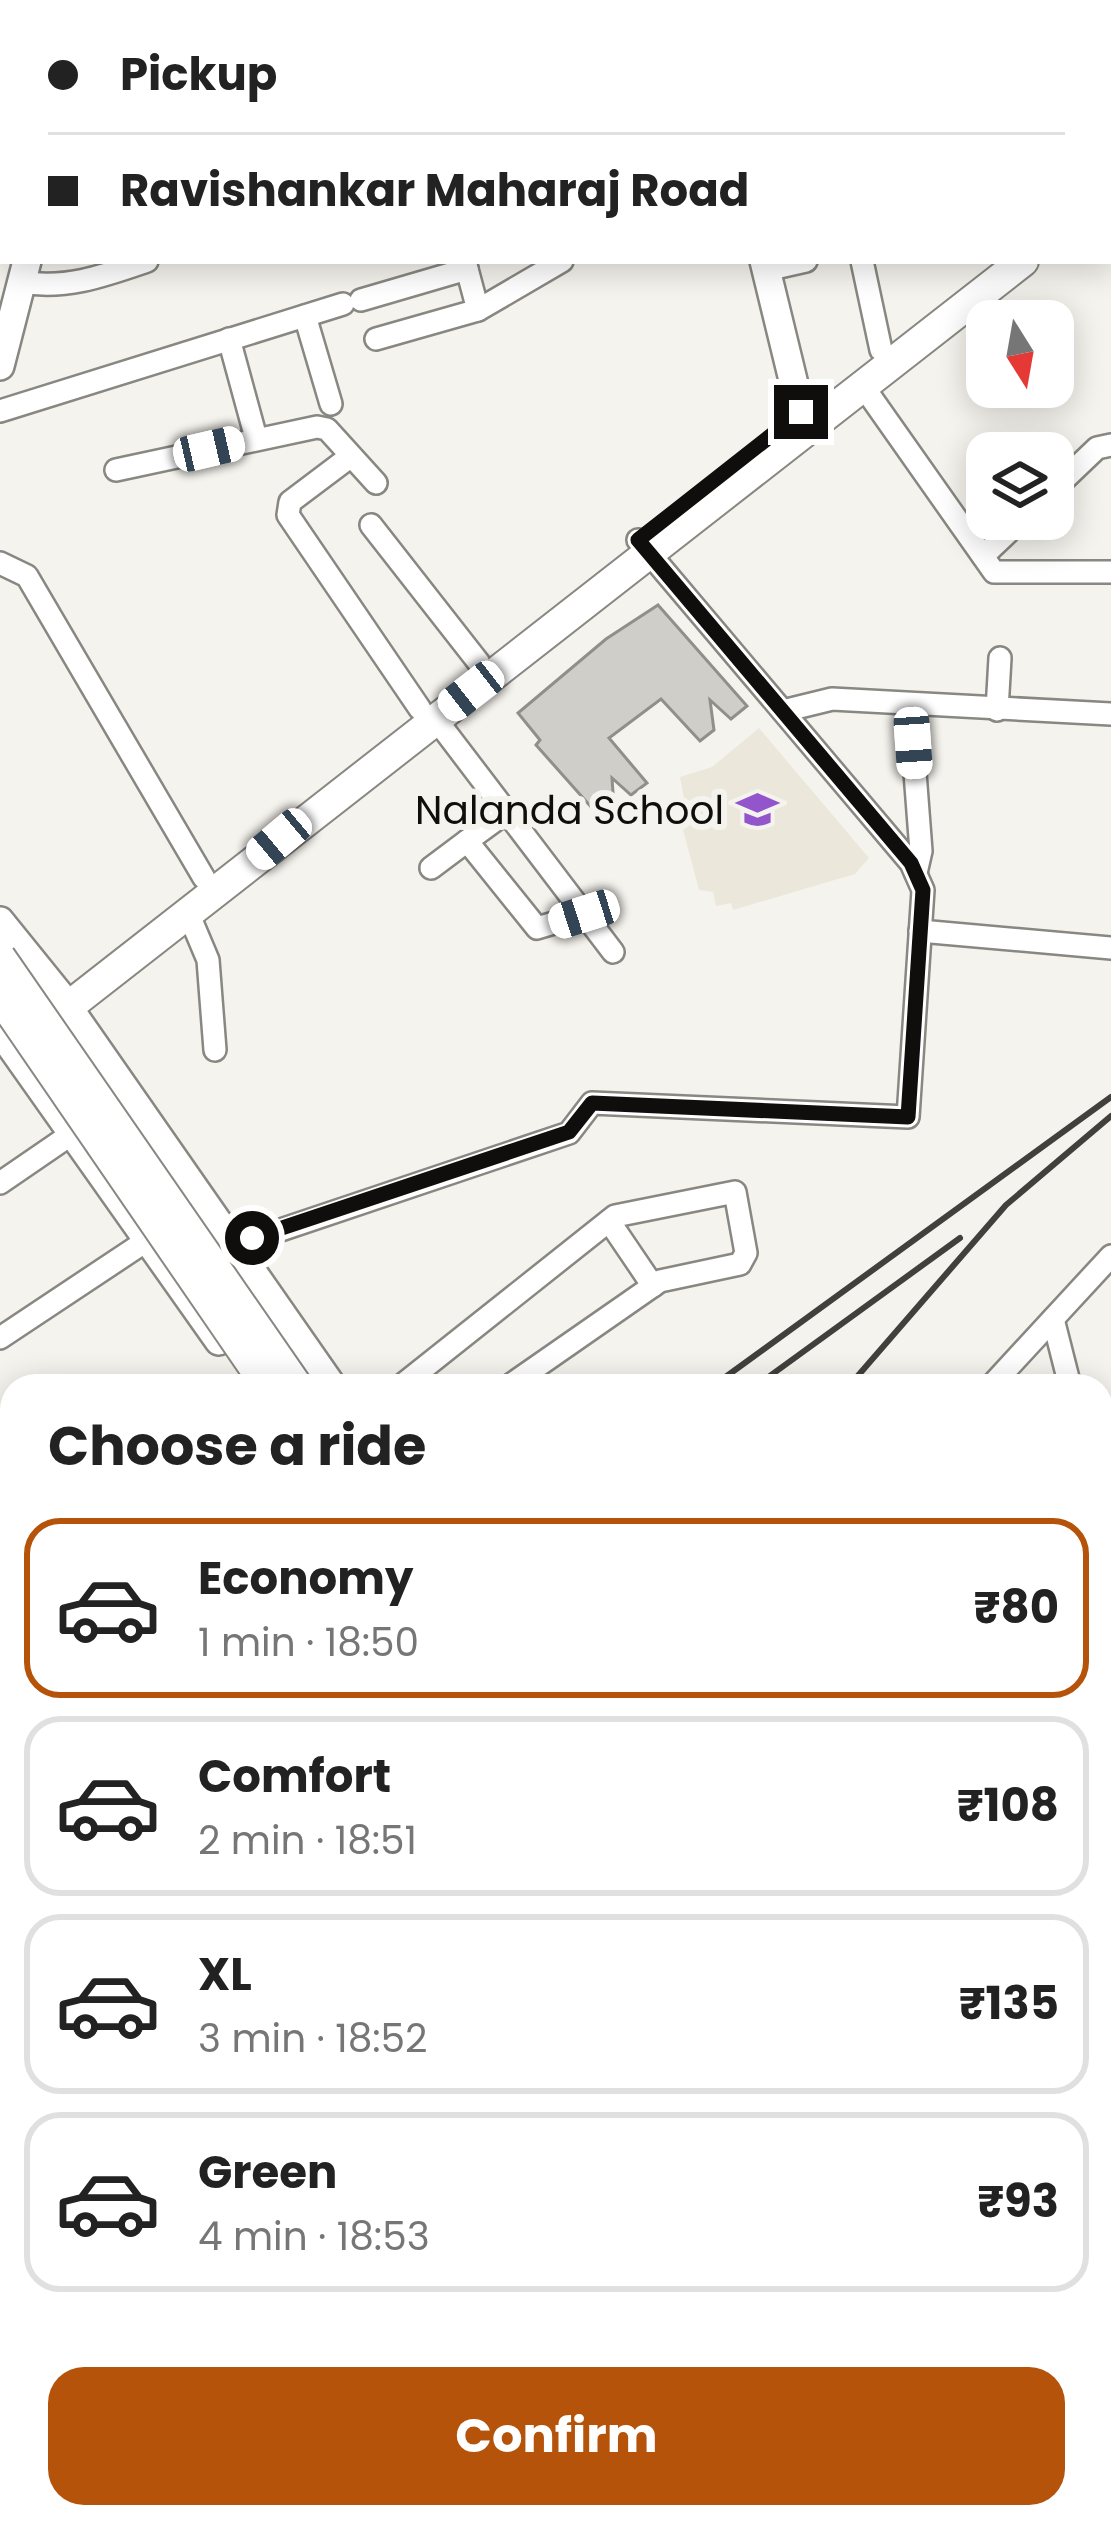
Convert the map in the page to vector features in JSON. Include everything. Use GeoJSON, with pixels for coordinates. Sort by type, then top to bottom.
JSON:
{"type":"FeatureCollection","features":[{"type":"Feature","properties":{"kind":"main road"},"geometry":{"type":"LineString","coordinates":[[63,1000],[204,878],[428,714],[806,419],[881,350],[992,264]]}},
{"type":"Feature","properties":{"kind":"main road"},"geometry":{"type":"LineString","coordinates":[[806,419],[863,386],[1019,264]]}},
{"type":"Feature","properties":{"kind":"main road"},"geometry":{"type":"LineString","coordinates":[[63,1000],[190,915],[428,714],[479,663],[643,546]]}},
{"type":"Feature","properties":{"kind":"main road"},"geometry":{"type":"LineString","coordinates":[[0,957],[289,1374]]}},
{"type":"Feature","properties":{"kind":"main road"},"geometry":{"type":"LineString","coordinates":[[0,997],[259,1374]]}},
{"type":"Feature","properties":{"kind":"street"},"geometry":{"type":"LineString","coordinates":[[0,366],[25,272],[43,286],[88,280],[138,264]]}},
{"type":"Feature","properties":{"kind":"street"},"geometry":{"type":"LineString","coordinates":[[376,339],[478,310],[557,264]]}},
{"type":"Feature","properties":{"kind":"street"},"geometry":{"type":"LineString","coordinates":[[863,264],[881,350]]}},
{"type":"Feature","properties":{"kind":"street"},"geometry":{"type":"LineString","coordinates":[[0,411],[466,265],[478,310]]}},
{"type":"Feature","properties":{"kind":"street"},"geometry":{"type":"LineString","coordinates":[[765,265],[806,419]]}},
{"type":"Feature","properties":{"kind":"street"},"geometry":{"type":"LineString","coordinates":[[305,316],[331,404]]}},
{"type":"Feature","properties":{"kind":"street"},"geometry":{"type":"LineString","coordinates":[[229,340],[256,438]]}},
{"type":"Feature","properties":{"kind":"street"},"geometry":{"type":"LineString","coordinates":[[863,386],[994,572],[1111,572]]}},
{"type":"Feature","properties":{"kind":"street"},"geometry":{"type":"LineString","coordinates":[[116,470],[317,427],[327,429],[376,483]]}},
{"type":"Feature","properties":{"kind":"street"},"geometry":{"type":"LineString","coordinates":[[1074,470],[1097,448],[1111,446]]}},
{"type":"Feature","properties":{"kind":"street"},"geometry":{"type":"LineString","coordinates":[[351,456],[290,502],[288,515],[428,714],[508,811],[613,952]]}},
{"type":"Feature","properties":{"kind":"street"},"geometry":{"type":"LineString","coordinates":[[370,526],[479,663]]}},
{"type":"Feature","properties":{"kind":"street"},"geometry":{"type":"LineString","coordinates":[[983,556],[1000,540]]}},
{"type":"Feature","properties":{"kind":"street"},"geometry":{"type":"LineString","coordinates":[[230,1246],[569,1132],[592,1103],[908,1117],[923,890],[916,873],[643,546]]}},
{"type":"Feature","properties":{"kind":"street"},"geometry":{"type":"LineString","coordinates":[[0,563],[28,576],[204,878]]}},
{"type":"Feature","properties":{"kind":"street"},"geometry":{"type":"LineString","coordinates":[[998,710],[1000,658]]}},
{"type":"Feature","properties":{"kind":"street"},"geometry":{"type":"LineString","coordinates":[[783,711],[832,699],[910,707],[1111,714]]}},
{"type":"Feature","properties":{"kind":"street"},"geometry":{"type":"LineString","coordinates":[[910,707],[921,850],[916,873]]}},
{"type":"Feature","properties":{"kind":"street"},"geometry":{"type":"LineString","coordinates":[[431,868],[508,811]]}},
{"type":"Feature","properties":{"kind":"street"},"geometry":{"type":"LineString","coordinates":[[467,841],[537,928],[584,914]]}},
{"type":"Feature","properties":{"kind":"street"},"geometry":{"type":"LineString","coordinates":[[190,915],[208,960],[215,1050]]}},
{"type":"Feature","properties":{"kind":"street"},"geometry":{"type":"LineString","coordinates":[[0,921],[63,1000],[323,1374]]}},
{"type":"Feature","properties":{"kind":"street"},"geometry":{"type":"LineString","coordinates":[[920,931],[1111,948]]}},
{"type":"Feature","properties":{"kind":"street"},"geometry":{"type":"LineString","coordinates":[[0,1016],[22,1016],[63,1000]]}},
{"type":"Feature","properties":{"kind":"street"},"geometry":{"type":"LineString","coordinates":[[28,1066],[36,1034],[63,1000]]}},
{"type":"Feature","properties":{"kind":"street"},"geometry":{"type":"LineString","coordinates":[[0,1031],[241,1374]]}},
{"type":"Feature","properties":{"kind":"street"},"geometry":{"type":"LineString","coordinates":[[0,1183],[73,1133]]}},
{"type":"Feature","properties":{"kind":"street"},"geometry":{"type":"LineString","coordinates":[[416,1374],[609,1221],[735,1192],[745,1260],[653,1286],[526,1374]]}},
{"type":"Feature","properties":{"kind":"street"},"geometry":{"type":"LineString","coordinates":[[609,1221],[653,1286]]}},
{"type":"Feature","properties":{"kind":"street"},"geometry":{"type":"LineString","coordinates":[[0,1339],[146,1241]]}},
{"type":"Feature","properties":{"kind":"street"},"geometry":{"type":"LineString","coordinates":[[1002,1374],[1111,1256]]}},
{"type":"Feature","properties":{"kind":"street"},"geometry":{"type":"LineString","coordinates":[[1053,1318],[1067,1374]]}},
{"type":"Feature","properties":{"kind":"shaded area","name":"Nalanda School"},"geometry":{"type":"Polygon","coordinates":[[[759,728],[869,858],[855,874],[733,910],[731,903],[716,906],[713,892],[699,890],[683,830],[689,826],[680,777],[712,767],[759,728]]]}},
{"type":"Feature","properties":{"kind":"building"},"geometry":{"type":"Polygon","coordinates":[[[658,605],[747,706],[731,719],[710,700],[714,730],[700,741],[661,699],[609,738],[647,783],[631,795],[612,778],[614,807],[600,817],[536,745],[540,740],[518,713],[606,639],[658,605]]]}},
{"type":"Feature","properties":{"kind":"railway"},"geometry":{"type":"LineString","coordinates":[[730,1374],[1111,1097]]}},
{"type":"Feature","properties":{"kind":"railway"},"geometry":{"type":"LineString","coordinates":[[859,1374],[1006,1205],[1111,1116]]}},
{"type":"Feature","properties":{"kind":"railway"},"geometry":{"type":"LineString","coordinates":[[773,1374],[960,1238]]}},
{"type":"Feature","properties":{"kind":"place","name":"Nalanda School"},"geometry":{"type":"Point","coordinates":[758,810]}},
{"type":"Feature","properties":{"kind":"route"},"geometry":{"type":"LineString","coordinates":[[252,1238],[569,1132],[592,1103],[908,1117],[923,890],[911,863],[638,540],[801,412]]}}]}
